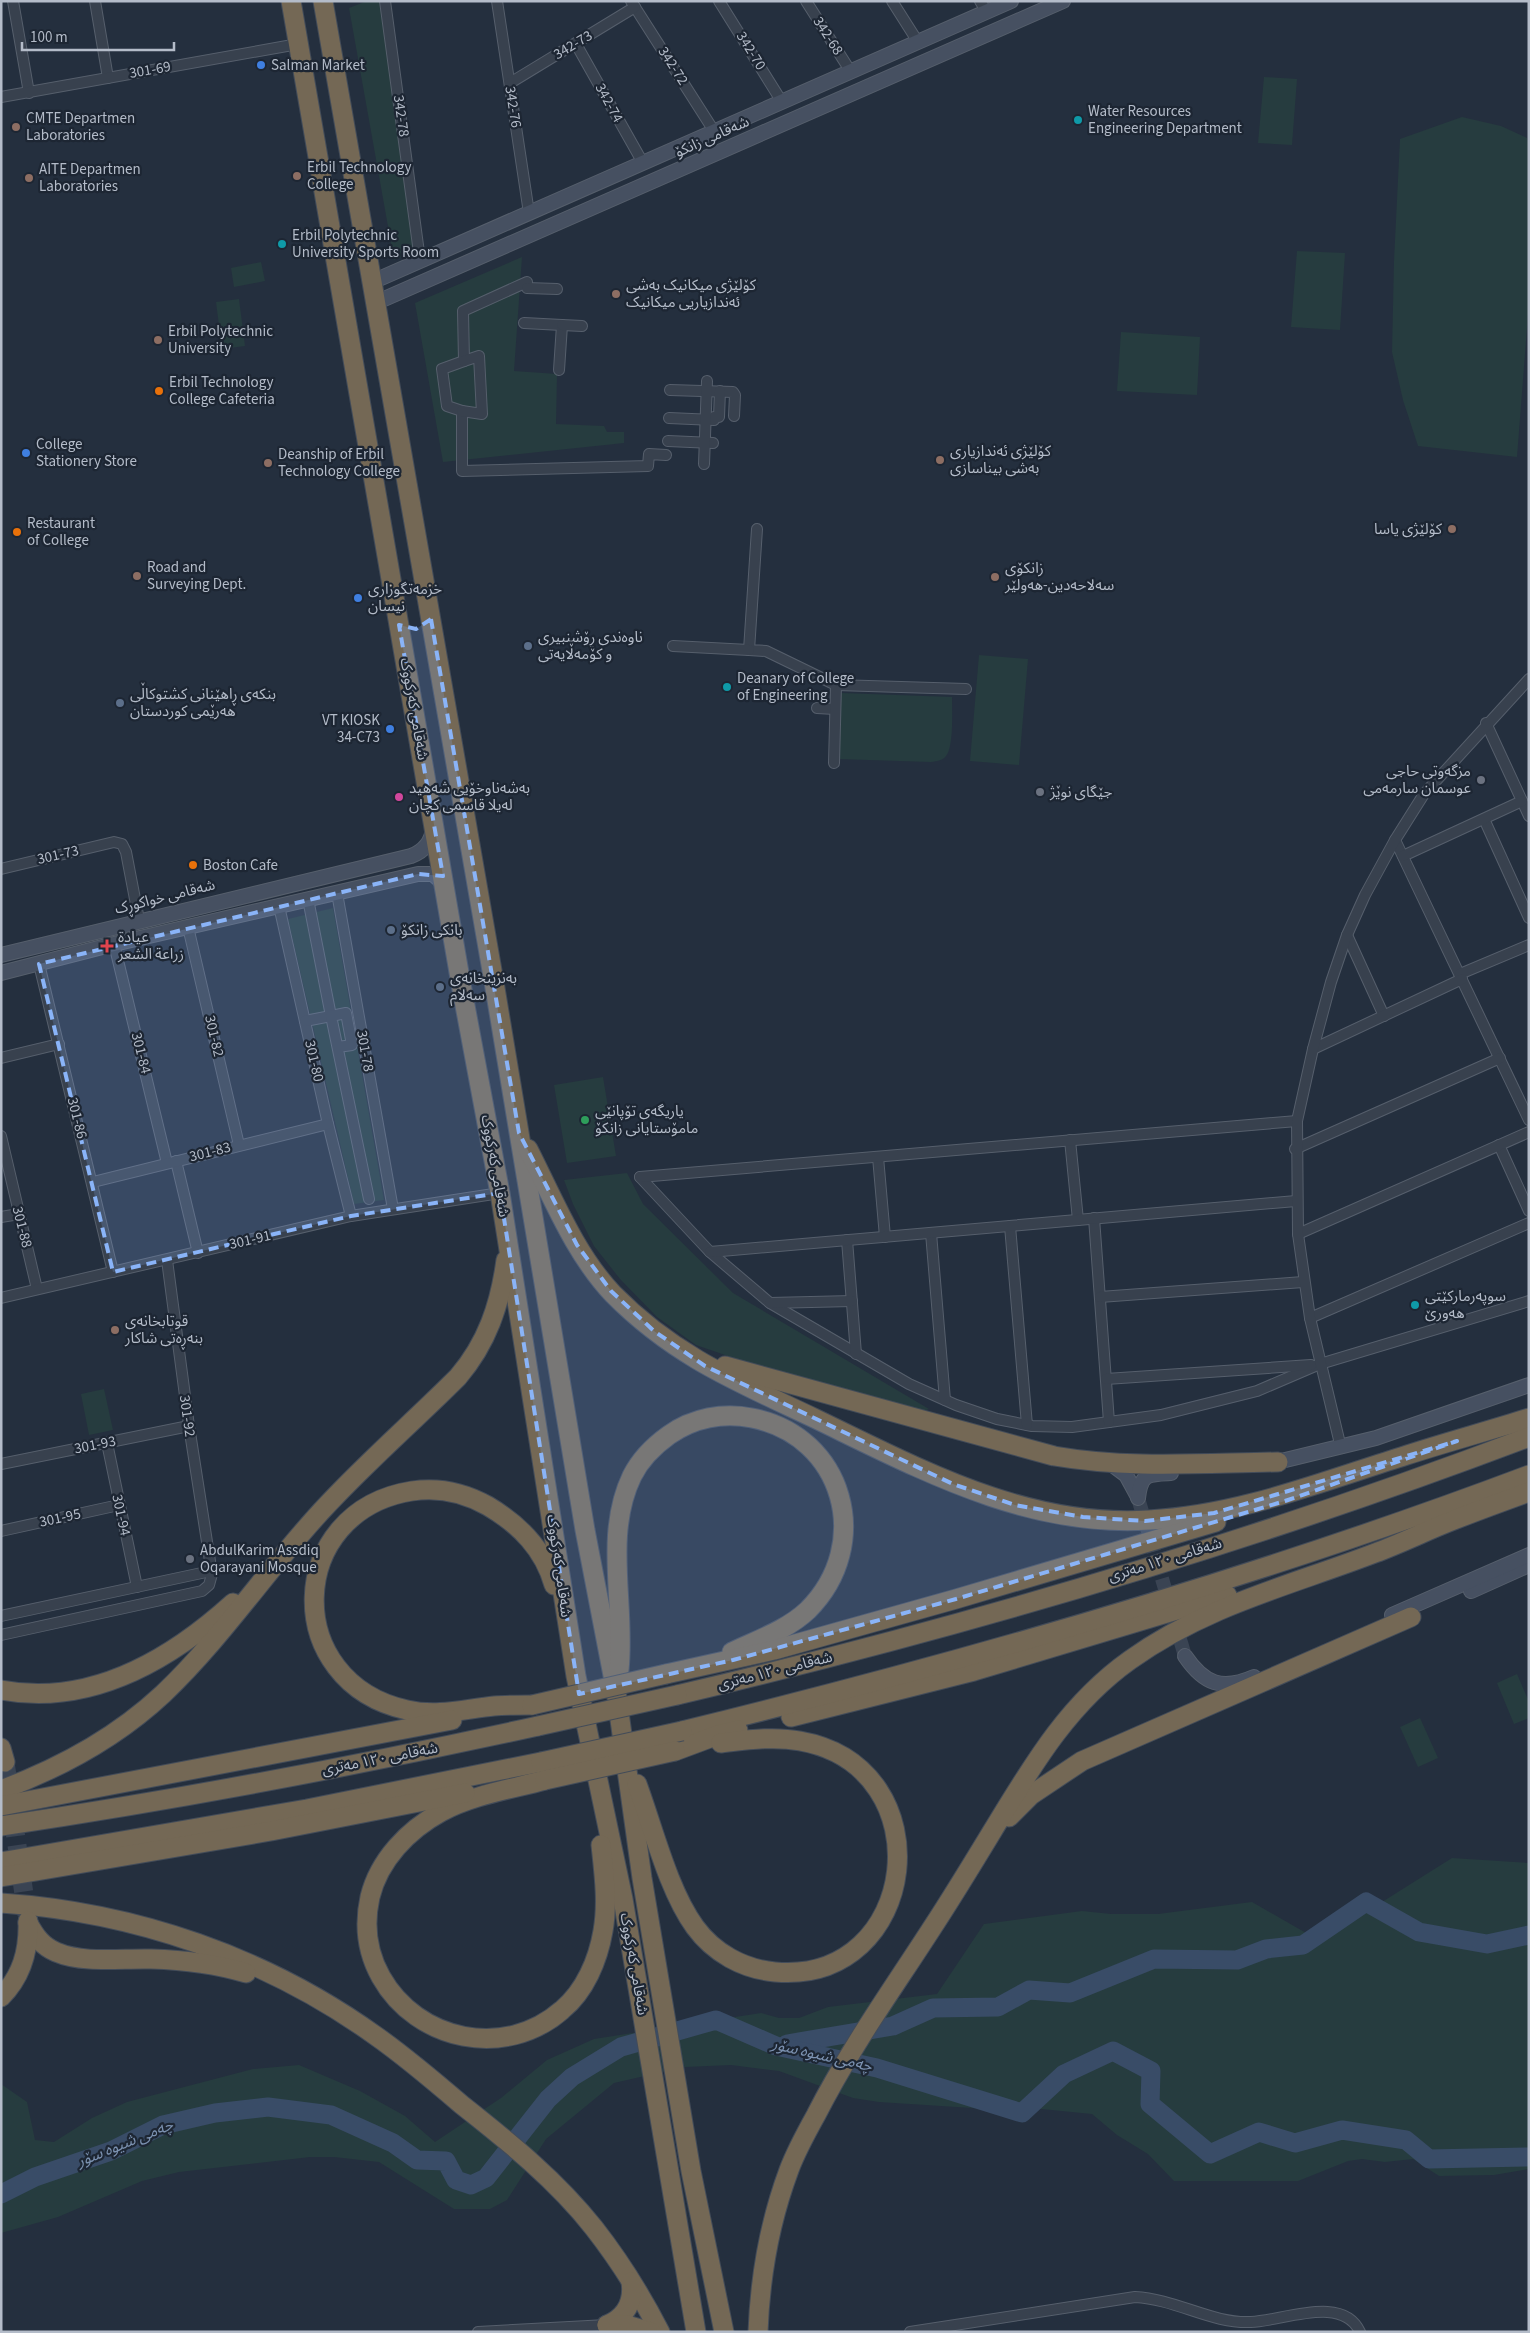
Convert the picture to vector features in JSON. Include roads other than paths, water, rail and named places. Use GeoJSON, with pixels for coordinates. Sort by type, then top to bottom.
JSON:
{"type":"FeatureCollection","features":[{"type":"Feature","properties":{"kind":"highway","name":"شەقامی کەرکووک"},"geometry":{"type":"LineString","coordinates":[[291,1],[433,822],[500,1193],[576,1676],[631,1947],[696,2332]]}},
{"type":"Feature","properties":{"kind":"highway","name":"شەقامی کەرکووک"},"geometry":{"type":"LineString","coordinates":[[326,2],[585,1530],[616,1691],[653,1942],[691,2171],[724,2332]]}},
{"type":"Feature","properties":{"kind":"highway"},"geometry":{"type":"LineString","coordinates":[[399,624],[416,629],[424,626],[431,619]]}},
{"type":"Feature","properties":{"kind":"highway"},"geometry":{"type":"LineString","coordinates":[[519,1133],[565,1222],[595,1270],[611,1291],[632,1312],[671,1343],[705,1366],[953,1484],[1015,1505],[1083,1518],[1145,1521],[1214,1513],[1284,1495],[1409,1454],[1529,1418]]}},
{"type":"Feature","properties":{"kind":"highway"},"geometry":{"type":"LineString","coordinates":[[1,1690],[50,1693],[81,1690],[115,1680],[158,1660],[217,1617],[244,1594],[328,1504],[444,1392],[471,1361],[493,1320],[504,1275],[508,1241]]}},
{"type":"Feature","properties":{"kind":"highway"},"geometry":{"type":"LineString","coordinates":[[671,1343],[740,1371],[977,1437],[1054,1456],[1110,1463],[1152,1465],[1278,1462]]}},
{"type":"Feature","properties":{"kind":"highway"},"geometry":{"type":"LineString","coordinates":[[616,1691],[622,1625],[618,1527],[622,1504],[632,1474],[661,1440],[690,1423],[724,1416],[743,1416],[768,1421],[782,1427],[809,1445],[821,1458],[833,1477],[838,1488],[844,1521],[840,1557],[827,1586],[806,1611],[785,1627],[706,1664]]}},
{"type":"Feature","properties":{"kind":"highway","name":"شەقامی ١٢٠ مەتری"},"geometry":{"type":"LineString","coordinates":[[1,1826],[104,1810],[258,1782],[538,1726],[772,1673],[1106,1579],[1281,1524],[1529,1436]]}},
{"type":"Feature","properties":{"kind":"highway"},"geometry":{"type":"LineString","coordinates":[[1,1806],[532,1705],[774,1650],[1285,1502],[1374,1473],[1457,1441]]}},
{"type":"Feature","properties":{"kind":"highway"},"geometry":{"type":"LineString","coordinates":[[1,1877],[271,1831],[501,1785],[682,1731],[887,1679],[1038,1636],[1291,1557],[1529,1474]]}},
{"type":"Feature","properties":{"kind":"highway"},"geometry":{"type":"LineString","coordinates":[[532,1705],[493,1706],[450,1712],[410,1711],[374,1699],[346,1680],[337,1670],[322,1644],[314,1614],[318,1569],[332,1539],[355,1515],[383,1499],[416,1490],[448,1491],[465,1495],[498,1512],[527,1536],[540,1551],[548,1567],[554,1584],[563,1635],[576,1676]]}},
{"type":"Feature","properties":{"kind":"highway"},"geometry":{"type":"LineString","coordinates":[[675,1751],[718,1735],[893,1692],[1057,1647],[1322,1565],[1455,1520],[1529,1492]]}},
{"type":"Feature","properties":{"kind":"highway"},"geometry":{"type":"LineString","coordinates":[[758,2332],[762,2282],[772,2231],[789,2170],[799,2148],[836,2079],[974,1862],[1023,1780],[1056,1731],[1097,1686],[1130,1660],[1184,1626],[1263,1591],[1377,1553],[1455,1520]]}},
{"type":"Feature","properties":{"kind":"highway"},"geometry":{"type":"LineString","coordinates":[[1,1790],[35,1777],[77,1756],[132,1720],[162,1695],[218,1636],[302,1533]]}},
{"type":"Feature","properties":{"kind":"highway"},"geometry":{"type":"LineString","coordinates":[[974,1862],[1013,1813],[1031,1795],[1082,1761],[1411,1617]]}},
{"type":"Feature","properties":{"kind":"highway"},"geometry":{"type":"LineString","coordinates":[[1,1862],[543,1771],[675,1751],[753,1740],[791,1739],[827,1749],[850,1762],[866,1775],[878,1791],[892,1818],[898,1859],[896,1879],[890,1900],[880,1920],[868,1937],[851,1951],[832,1962],[808,1971],[755,1969],[733,1960],[718,1950],[695,1927],[681,1903],[624,1748]]}},
{"type":"Feature","properties":{"kind":"highway"},"geometry":{"type":"LineString","coordinates":[[543,1771],[433,1817],[400,1843],[384,1864],[375,1882],[368,1906],[367,1923],[372,1958],[392,1995],[413,2015],[436,2029],[475,2039],[499,2038],[526,2032],[561,2011],[572,2000],[587,1979],[603,1931],[605,1901],[599,1797],[592,1754]]}},
{"type":"Feature","properties":{"kind":"highway"},"geometry":{"type":"LineString","coordinates":[[1,1904],[80,1912],[138,1924],[194,1941],[248,1963],[300,1990],[375,2035],[469,2110],[527,2159],[567,2197],[594,2227],[632,2282],[660,2332]]}},
{"type":"Feature","properties":{"kind":"highway"},"geometry":{"type":"LineString","coordinates":[[1,1998],[14,1983],[23,1966],[27,1947],[27,1919],[40,1942],[58,1953],[68,1956],[199,1963],[244,1972],[300,1990]]}},
{"type":"Feature","properties":{"kind":"highway"},"geometry":{"type":"LineString","coordinates":[[607,2325],[621,2317],[630,2305],[632,2282]]}},
{"type":"Feature","properties":{"kind":"highway"},"geometry":{"type":"LineString","coordinates":[[607,2325],[627,2325],[651,2332]]}},
{"type":"Feature","properties":{"kind":"main road","name":"شەقامی زانکۆ"},"geometry":{"type":"LineString","coordinates":[[372,282],[918,42],[984,6],[1010,1]]}},
{"type":"Feature","properties":{"kind":"main road","name":"شەقامی زانکۆ"},"geometry":{"type":"LineString","coordinates":[[376,303],[1062,1]]}},
{"type":"Feature","properties":{"kind":"main road"},"geometry":{"type":"LineString","coordinates":[[813,88],[824,106]]}},
{"type":"Feature","properties":{"kind":"main road","name":"شەقامی خواکوڕک"},"geometry":{"type":"LineString","coordinates":[[1,955],[139,920],[411,856],[418,853],[429,843],[432,837],[433,822]]}},
{"type":"Feature","properties":{"kind":"main road"},"geometry":{"type":"LineString","coordinates":[[1,973],[114,944],[426,873],[433,874],[444,884]]}},
{"type":"Feature","properties":{"kind":"main road"},"geometry":{"type":"LineString","coordinates":[[1110,1463],[1126,1475],[1138,1498],[1142,1481],[1152,1474],[1250,1469],[1341,1448],[1376,1438],[1529,1385]]}},
{"type":"Feature","properties":{"kind":"main road"},"geometry":{"type":"LineString","coordinates":[[1185,1656],[1196,1671],[1209,1680],[1217,1683],[1238,1683],[1529,1555]]}},
{"type":"Feature","properties":{"kind":"main road"},"geometry":{"type":"LineString","coordinates":[[1411,1617],[1529,1565]]}},
{"type":"Feature","properties":{"kind":"street"},"geometry":{"type":"LineString","coordinates":[[13,1],[29,93]]}},
{"type":"Feature","properties":{"kind":"street"},"geometry":{"type":"LineString","coordinates":[[95,1],[108,78]]}},
{"type":"Feature","properties":{"kind":"street","name":"342-78"},"geometry":{"type":"LineString","coordinates":[[385,1],[420,260]]}},
{"type":"Feature","properties":{"kind":"street","name":"342-76"},"geometry":{"type":"LineString","coordinates":[[497,1],[530,213]]}},
{"type":"Feature","properties":{"kind":"street","name":"342-70"},"geometry":{"type":"LineString","coordinates":[[719,1],[782,102]]}},
{"type":"Feature","properties":{"kind":"street","name":"342-68"},"geometry":{"type":"LineString","coordinates":[[806,1],[850,72]]}},
{"type":"Feature","properties":{"kind":"street"},"geometry":{"type":"LineString","coordinates":[[892,1],[918,42]]}},
{"type":"Feature","properties":{"kind":"street","name":"342-73"},"geometry":{"type":"LineString","coordinates":[[510,83],[576,44],[633,4]]}},
{"type":"Feature","properties":{"kind":"street","name":"342-72"},"geometry":{"type":"LineString","coordinates":[[633,4],[714,131]]}},
{"type":"Feature","properties":{"kind":"street","name":"301-69"},"geometry":{"type":"LineString","coordinates":[[1,97],[298,44]]}},
{"type":"Feature","properties":{"kind":"street","name":"342-74"},"geometry":{"type":"LineString","coordinates":[[576,44],[642,163]]}},
{"type":"Feature","properties":{"kind":"street"},"geometry":{"type":"LineString","coordinates":[[464,361],[463,311],[527,285],[558,289]]}},
{"type":"Feature","properties":{"kind":"street"},"geometry":{"type":"LineString","coordinates":[[524,323],[582,326]]}},
{"type":"Feature","properties":{"kind":"street"},"geometry":{"type":"LineString","coordinates":[[559,370],[562,325]]}},
{"type":"Feature","properties":{"kind":"street"},"geometry":{"type":"LineString","coordinates":[[479,356],[482,414],[462,411],[447,406],[442,370],[464,361],[479,356]]}},
{"type":"Feature","properties":{"kind":"street"},"geometry":{"type":"LineString","coordinates":[[704,464],[709,443],[706,420],[707,386]]}},
{"type":"Feature","properties":{"kind":"street"},"geometry":{"type":"LineString","coordinates":[[670,390],[707,386],[720,391],[734,392],[734,416]]}},
{"type":"Feature","properties":{"kind":"street"},"geometry":{"type":"LineString","coordinates":[[669,418],[714,420],[714,417],[719,417],[720,391]]}},
{"type":"Feature","properties":{"kind":"street"},"geometry":{"type":"LineString","coordinates":[[462,411],[462,471],[648,466],[649,454],[666,455]]}},
{"type":"Feature","properties":{"kind":"street"},"geometry":{"type":"LineString","coordinates":[[668,441],[709,443]]}},
{"type":"Feature","properties":{"kind":"street"},"geometry":{"type":"LineString","coordinates":[[750,650],[757,529]]}},
{"type":"Feature","properties":{"kind":"street"},"geometry":{"type":"LineString","coordinates":[[674,646],[766,651],[836,685],[966,689]]}},
{"type":"Feature","properties":{"kind":"street"},"geometry":{"type":"LineString","coordinates":[[1341,1448],[1310,1318],[1303,1282],[1298,1234],[1296,1201],[1297,1121],[1313,1049],[1331,982],[1347,935],[1364,895],[1396,840],[1424,794],[1529,679]]}},
{"type":"Feature","properties":{"kind":"street"},"geometry":{"type":"LineString","coordinates":[[834,763],[836,685]]}},
{"type":"Feature","properties":{"kind":"street"},"geometry":{"type":"LineString","coordinates":[[817,708],[835,709]]}},
{"type":"Feature","properties":{"kind":"street"},"geometry":{"type":"LineString","coordinates":[[1486,724],[1529,816]]}},
{"type":"Feature","properties":{"kind":"street"},"geometry":{"type":"LineString","coordinates":[[1403,856],[1522,801]]}},
{"type":"Feature","properties":{"kind":"street"},"geometry":{"type":"LineString","coordinates":[[1484,819],[1526,902],[1529,918]]}},
{"type":"Feature","properties":{"kind":"street"},"geometry":{"type":"LineString","coordinates":[[1396,840],[1529,1120]]}},
{"type":"Feature","properties":{"kind":"street","name":"301-73"},"geometry":{"type":"LineString","coordinates":[[1,869],[114,842],[122,844],[126,852],[139,920]]}},
{"type":"Feature","properties":{"kind":"street","name":"301-78"},"geometry":{"type":"LineString","coordinates":[[337,892],[393,1209]]}},
{"type":"Feature","properties":{"kind":"street"},"geometry":{"type":"LineString","coordinates":[[308,899],[369,1199]]}},
{"type":"Feature","properties":{"kind":"street","name":"301-80"},"geometry":{"type":"LineString","coordinates":[[279,906],[328,1124],[351,1216]]}},
{"type":"Feature","properties":{"kind":"street","name":"301-82"},"geometry":{"type":"LineString","coordinates":[[188,927],[239,1145]]}},
{"type":"Feature","properties":{"kind":"street"},"geometry":{"type":"LineString","coordinates":[[1347,935],[1384,1016]]}},
{"type":"Feature","properties":{"kind":"street","name":"301-84"},"geometry":{"type":"LineString","coordinates":[[114,944],[198,1253]]}},
{"type":"Feature","properties":{"kind":"street"},"geometry":{"type":"LineString","coordinates":[[1313,1049],[1529,944]]}},
{"type":"Feature","properties":{"kind":"street","name":"301-86"},"geometry":{"type":"LineString","coordinates":[[39,964],[113,1272]]}},
{"type":"Feature","properties":{"kind":"street"},"geometry":{"type":"LineString","coordinates":[[305,1021],[346,1013],[352,1045],[338,1047]]}},
{"type":"Feature","properties":{"kind":"street"},"geometry":{"type":"LineString","coordinates":[[1,1058],[59,1044]]}},
{"type":"Feature","properties":{"kind":"street"},"geometry":{"type":"LineString","coordinates":[[1296,1149],[1500,1058]]}},
{"type":"Feature","properties":{"kind":"street"},"geometry":{"type":"LineString","coordinates":[[1297,1121],[640,1177],[710,1252],[770,1303],[909,1384],[945,1400],[997,1419],[1028,1425],[1072,1427],[1160,1415],[1257,1390],[1320,1364],[1529,1301]]}},
{"type":"Feature","properties":{"kind":"street","name":"301-83"},"geometry":{"type":"LineString","coordinates":[[92,1182],[328,1124]]}},
{"type":"Feature","properties":{"kind":"street"},"geometry":{"type":"LineString","coordinates":[[1298,1234],[1529,1132]]}},
{"type":"Feature","properties":{"kind":"street","name":"301-88"},"geometry":{"type":"LineString","coordinates":[[1,1136],[38,1289]]}},
{"type":"Feature","properties":{"kind":"street"},"geometry":{"type":"LineString","coordinates":[[1070,1140],[1078,1220]]}},
{"type":"Feature","properties":{"kind":"street"},"geometry":{"type":"LineString","coordinates":[[1499,1145],[1529,1210]]}},
{"type":"Feature","properties":{"kind":"street"},"geometry":{"type":"LineString","coordinates":[[878,1157],[885,1237]]}},
{"type":"Feature","properties":{"kind":"street","name":"301-91"},"geometry":{"type":"LineString","coordinates":[[1,1298],[351,1216],[500,1193]]}},
{"type":"Feature","properties":{"kind":"street"},"geometry":{"type":"LineString","coordinates":[[710,1252],[1296,1201]]}},
{"type":"Feature","properties":{"kind":"street"},"geometry":{"type":"LineString","coordinates":[[1,1218],[19,1214]]}},
{"type":"Feature","properties":{"kind":"street"},"geometry":{"type":"LineString","coordinates":[[1094,1218],[1109,1422]]}},
{"type":"Feature","properties":{"kind":"street"},"geometry":{"type":"LineString","coordinates":[[1310,1318],[1529,1223]]}},
{"type":"Feature","properties":{"kind":"street"},"geometry":{"type":"LineString","coordinates":[[1010,1226],[1028,1425]]}},
{"type":"Feature","properties":{"kind":"street"},"geometry":{"type":"LineString","coordinates":[[932,1233],[945,1400]]}},
{"type":"Feature","properties":{"kind":"street"},"geometry":{"type":"LineString","coordinates":[[847,1240],[856,1354]]}},
{"type":"Feature","properties":{"kind":"street","name":"301-92"},"geometry":{"type":"LineString","coordinates":[[167,1260],[211,1571]]}},
{"type":"Feature","properties":{"kind":"street"},"geometry":{"type":"LineString","coordinates":[[1100,1298],[1303,1282]]}},
{"type":"Feature","properties":{"kind":"street"},"geometry":{"type":"LineString","coordinates":[[770,1303],[852,1300]]}},
{"type":"Feature","properties":{"kind":"street"},"geometry":{"type":"LineString","coordinates":[[1106,1379],[1320,1364]]}},
{"type":"Feature","properties":{"kind":"street","name":"301-93"},"geometry":{"type":"LineString","coordinates":[[1,1464],[189,1426]]}},
{"type":"Feature","properties":{"kind":"street","name":"301-94"},"geometry":{"type":"LineString","coordinates":[[107,1443],[137,1587]]}},
{"type":"Feature","properties":{"kind":"street","name":"301-95"},"geometry":{"type":"LineString","coordinates":[[1,1530],[119,1505]]}},
{"type":"Feature","properties":{"kind":"street"},"geometry":{"type":"LineString","coordinates":[[1,1616],[211,1571],[211,1581],[207,1589],[202,1591],[1,1635]]}},
{"type":"Feature","properties":{"kind":"street"},"geometry":{"type":"LineString","coordinates":[[910,2332],[1135,2297],[1173,2303],[1235,2322],[1254,2322],[1333,2311],[1352,2320],[1360,2332]]}},
{"type":"Feature","properties":{"kind":"street"},"geometry":{"type":"LineString","coordinates":[[478,2332],[554,2330],[607,2325]]}},
{"type":"Feature","properties":{"kind":"waterway"},"geometry":{"type":"LineString","coordinates":[[787,2044],[893,2026],[933,2008],[998,2007],[1029,1990],[1070,1993],[1154,1959],[1237,1960],[1266,1949],[1303,1945],[1366,1902],[1419,1932],[1487,1944],[1529,1935]]}},
{"type":"Feature","properties":{"kind":"waterway","name":"چەمی شیوە سۆر"},"geometry":{"type":"LineString","coordinates":[[1,2194],[35,2177],[111,2151],[163,2125],[215,2113],[268,2107],[331,2115],[393,2143],[417,2160],[446,2161],[456,2180],[471,2185],[486,2178],[548,2099],[572,2077],[621,2047],[716,2020],[776,2046],[877,2068],[1022,2113],[1064,2074],[1113,2051],[1151,2071],[1150,2104],[1210,2154],[1259,2132],[1295,2143],[1342,2130],[1406,2140],[1429,2159],[1529,2157]]}},
{"type":"Feature","properties":{"kind":"tunnel"},"geometry":{"type":"LineString","coordinates":[[1138,1498],[1185,1656]]}},
{"type":"Feature","properties":{"kind":"tunnel"},"geometry":{"type":"LineString","coordinates":[[5,1762],[27,1915]]}},
{"type":"Feature","properties":{"kind":"place","name":"Salman Market"},"geometry":{"type":"Point","coordinates":[261,65]}},
{"type":"Feature","properties":{"kind":"place","name":"Water Resources Engineering Department"},"geometry":{"type":"Point","coordinates":[1078,120]}},
{"type":"Feature","properties":{"kind":"place","name":"CMTE Departmen Laboratories"},"geometry":{"type":"Point","coordinates":[16,127]}},
{"type":"Feature","properties":{"kind":"place","name":"Erbil Technology College"},"geometry":{"type":"Point","coordinates":[297,176]}},
{"type":"Feature","properties":{"kind":"place","name":"AITE Departmen Laboratories"},"geometry":{"type":"Point","coordinates":[29,178]}},
{"type":"Feature","properties":{"kind":"place","name":"Erbil Polytechnic University Sports Room"},"geometry":{"type":"Point","coordinates":[282,244]}},
{"type":"Feature","properties":{"kind":"place","name":"کۆلێژی میکانیک بەشی ئەندازیاریی میکانیک"},"geometry":{"type":"Point","coordinates":[616,294]}},
{"type":"Feature","properties":{"kind":"place","name":"Erbil Polytechnic University"},"geometry":{"type":"Point","coordinates":[158,340]}},
{"type":"Feature","properties":{"kind":"place","name":"Erbil Technology College Cafeteria"},"geometry":{"type":"Point","coordinates":[159,391]}},
{"type":"Feature","properties":{"kind":"place","name":"College Stationery Store"},"geometry":{"type":"Point","coordinates":[26,453]}},
{"type":"Feature","properties":{"kind":"place","name":"کۆلێژی ئەندازیاری بەشی بیناسازی"},"geometry":{"type":"Point","coordinates":[940,460]}},
{"type":"Feature","properties":{"kind":"place","name":"Deanship of Erbil Technology College"},"geometry":{"type":"Point","coordinates":[268,463]}},
{"type":"Feature","properties":{"kind":"place","name":"کۆلێژی یاسا"},"geometry":{"type":"Point","coordinates":[1452,529]}},
{"type":"Feature","properties":{"kind":"place","name":"Restaurant of College"},"geometry":{"type":"Point","coordinates":[17,532]}},
{"type":"Feature","properties":{"kind":"place","name":"Road and Surveying Dept."},"geometry":{"type":"Point","coordinates":[137,576]}},
{"type":"Feature","properties":{"kind":"place","name":"زانکۆی سەلاحەدین-هەولێر"},"geometry":{"type":"Point","coordinates":[995,577]}},
{"type":"Feature","properties":{"kind":"place","name":"خزمەتگوزاری نیسان"},"geometry":{"type":"Point","coordinates":[358,598]}},
{"type":"Feature","properties":{"kind":"place","name":"ناوەندی ڕۆشنبیری و کۆمەڵایەتی"},"geometry":{"type":"Point","coordinates":[528,646]}},
{"type":"Feature","properties":{"kind":"place","name":"Deanary of College of Engineering"},"geometry":{"type":"Point","coordinates":[727,687]}},
{"type":"Feature","properties":{"kind":"place","name":"بنکەی ڕاهێنانی کشتوکاڵی هەرێمی کوردستان"},"geometry":{"type":"Point","coordinates":[120,703]}},
{"type":"Feature","properties":{"kind":"place","name":"VT KIOSK 34-C73"},"geometry":{"type":"Point","coordinates":[390,729]}},
{"type":"Feature","properties":{"kind":"place","name":"مزگەوتی حاجی عوسمان سارمەمی"},"geometry":{"type":"Point","coordinates":[1481,780]}},
{"type":"Feature","properties":{"kind":"place","name":"جێگای نوێژ"},"geometry":{"type":"Point","coordinates":[1040,792]}},
{"type":"Feature","properties":{"kind":"place","name":"بەشەناوخۆیی شەهید لەیلا قاسمی کچان"},"geometry":{"type":"Point","coordinates":[399,797]}},
{"type":"Feature","properties":{"kind":"place","name":"Boston Cafe"},"geometry":{"type":"Point","coordinates":[193,865]}},
{"type":"Feature","properties":{"kind":"place","name":"بانکی زانکۆ"},"geometry":{"type":"Point","coordinates":[391,930]}},
{"type":"Feature","properties":{"kind":"place","name":"عيادة زراعة الشعر"},"geometry":{"type":"Point","coordinates":[107,946]}},
{"type":"Feature","properties":{"kind":"place","name":"بەنزینخانەی سەلام"},"geometry":{"type":"Point","coordinates":[440,987]}},
{"type":"Feature","properties":{"kind":"place","name":"یاریگەی تۆپانێی مامۆستایانی زانکۆ"},"geometry":{"type":"Point","coordinates":[585,1120]}},
{"type":"Feature","properties":{"kind":"place","name":"سوپەرمارکێتی هەورێ"},"geometry":{"type":"Point","coordinates":[1415,1305]}},
{"type":"Feature","properties":{"kind":"place","name":"قوتابخانەی بنەڕەتی شاکار"},"geometry":{"type":"Point","coordinates":[115,1330]}},
{"type":"Feature","properties":{"kind":"place","name":"AbdulKarim Assdiq Oqarayani Mosque"},"geometry":{"type":"Point","coordinates":[190,1559]}}]}
